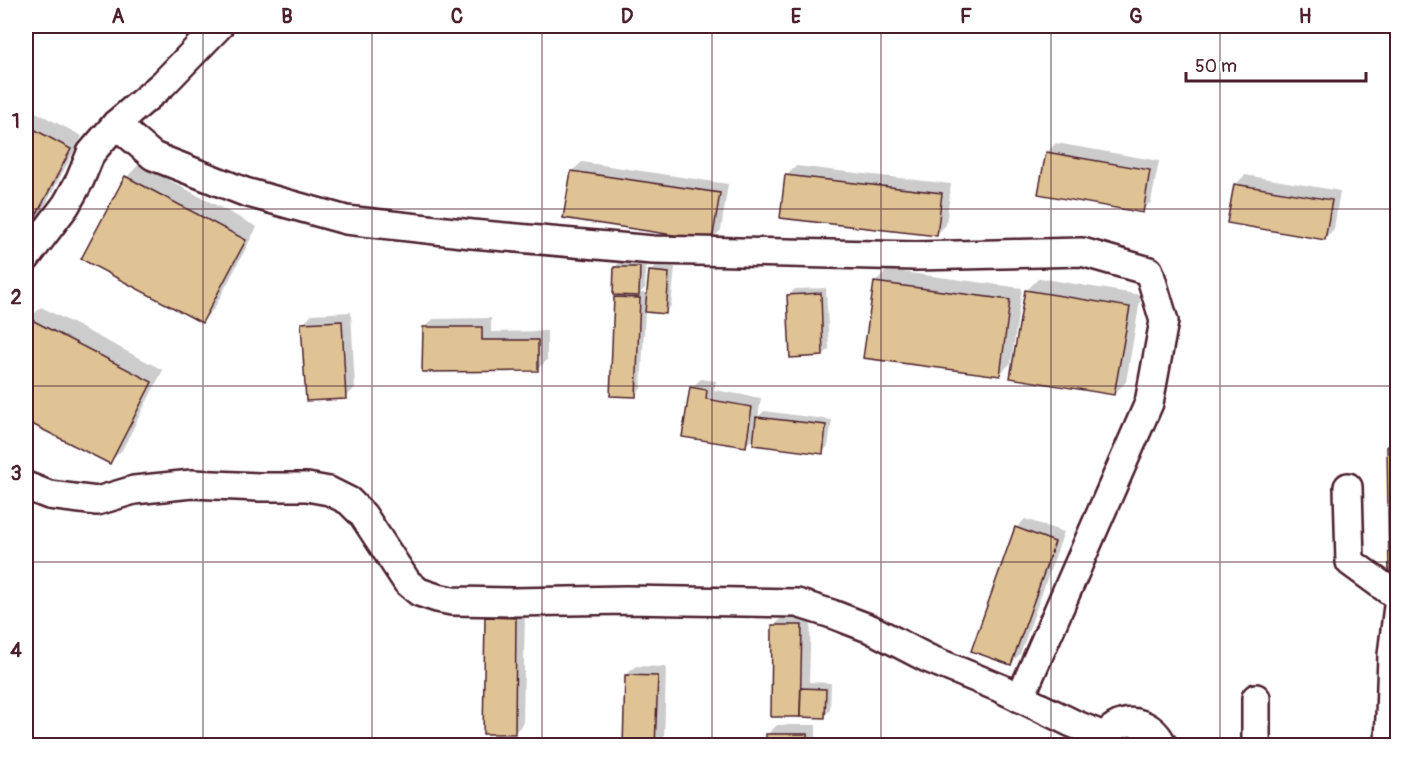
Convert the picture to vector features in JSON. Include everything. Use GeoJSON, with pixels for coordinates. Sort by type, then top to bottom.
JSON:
{"type":"FeatureCollection","features":[{"type":"Feature","properties":{"kind":"street"},"geometry":{"type":"LineString","coordinates":[[26,258],[66,205],[92,153],[117,124],[163,84],[219,26]]}},
{"type":"Feature","properties":{"kind":"street"},"geometry":{"type":"LineString","coordinates":[[117,124],[153,156],[245,192],[346,220],[653,250],[916,256],[1082,252],[1149,272],[1164,321],[1149,403],[1020,698]]}},
{"type":"Feature","properties":{"kind":"street"},"geometry":{"type":"LineString","coordinates":[[26,486],[49,495],[97,501],[134,490],[192,484],[307,487],[329,491],[348,501],[363,515],[407,582],[419,592],[437,598],[452,601],[512,602],[626,600],[797,603],[871,629],[927,658],[1000,688],[1104,741],[1113,729],[1131,722],[1142,723],[1150,728],[1158,735],[1163,746]]}},
{"type":"Feature","properties":{"kind":"street"},"geometry":{"type":"LineString","coordinates":[[1348,487],[1350,562],[1398,597]]}},
{"type":"Feature","properties":{"kind":"street"},"geometry":{"type":"LineString","coordinates":[[1389,746],[1392,656],[1398,606]]}},
{"type":"Feature","properties":{"kind":"street"},"geometry":{"type":"LineString","coordinates":[[1256,698],[1256,746]]}},
{"type":"Feature","properties":{"kind":"building"},"geometry":{"type":"Polygon","coordinates":[[[26,125],[71,149],[28,231],[26,230],[26,125]]]}},
{"type":"Feature","properties":{"kind":"building"},"geometry":{"type":"Polygon","coordinates":[[[1046,152],[1150,170],[1143,213],[1038,194],[1046,152]]]}},
{"type":"Feature","properties":{"kind":"building"},"geometry":{"type":"Polygon","coordinates":[[[571,171],[720,193],[712,241],[563,218],[571,171]]]}},
{"type":"Feature","properties":{"kind":"building"},"geometry":{"type":"Polygon","coordinates":[[[785,175],[942,193],[937,236],[780,218],[785,175]]]}},
{"type":"Feature","properties":{"kind":"building"},"geometry":{"type":"Polygon","coordinates":[[[125,176],[246,240],[202,323],[81,259],[125,176]]]}},
{"type":"Feature","properties":{"kind":"building"},"geometry":{"type":"Polygon","coordinates":[[[1234,184],[1332,200],[1325,240],[1227,223],[1234,184]]]}},
{"type":"Feature","properties":{"kind":"building"},"geometry":{"type":"Polygon","coordinates":[[[614,267],[640,267],[639,296],[613,295],[614,267]]]}},
{"type":"Feature","properties":{"kind":"building"},"geometry":{"type":"Polygon","coordinates":[[[649,271],[669,273],[666,314],[645,312],[649,271]]]}},
{"type":"Feature","properties":{"kind":"building"},"geometry":{"type":"Polygon","coordinates":[[[874,282],[1010,300],[1000,376],[863,358],[874,282]]]}},
{"type":"Feature","properties":{"kind":"building"},"geometry":{"type":"Polygon","coordinates":[[[1025,290],[1130,307],[1114,395],[1010,378],[1025,290]]]}},
{"type":"Feature","properties":{"kind":"building"},"geometry":{"type":"Polygon","coordinates":[[[821,293],[823,356],[790,358],[787,295],[821,293]]]}},
{"type":"Feature","properties":{"kind":"building"},"geometry":{"type":"Polygon","coordinates":[[[614,297],[640,298],[636,397],[610,396],[614,297]]]}},
{"type":"Feature","properties":{"kind":"building"},"geometry":{"type":"Polygon","coordinates":[[[28,318],[152,382],[110,464],[26,421],[26,323],[28,318]]]}},
{"type":"Feature","properties":{"kind":"building"},"geometry":{"type":"Polygon","coordinates":[[[342,321],[346,399],[306,401],[301,323],[342,321]]]}},
{"type":"Feature","properties":{"kind":"building"},"geometry":{"type":"Polygon","coordinates":[[[423,327],[482,327],[482,340],[538,340],[538,371],[422,372],[423,327]]]}},
{"type":"Feature","properties":{"kind":"building"},"geometry":{"type":"Polygon","coordinates":[[[690,387],[707,390],[706,399],[752,407],[746,447],[682,437],[690,387]]]}},
{"type":"Feature","properties":{"kind":"building"},"geometry":{"type":"Polygon","coordinates":[[[756,417],[826,425],[823,454],[753,445],[756,417]]]}},
{"type":"Feature","properties":{"kind":"building"},"geometry":{"type":"Polygon","coordinates":[[[1387,446],[1398,446],[1398,572],[1389,572],[1387,446]]]}},
{"type":"Feature","properties":{"kind":"building"},"geometry":{"type":"Polygon","coordinates":[[[1015,527],[1055,542],[1011,665],[971,651],[1015,527]]]}},
{"type":"Feature","properties":{"kind":"building"},"geometry":{"type":"Polygon","coordinates":[[[485,617],[516,618],[515,734],[483,734],[485,617]]]}},
{"type":"Feature","properties":{"kind":"building"},"geometry":{"type":"Polygon","coordinates":[[[772,625],[802,625],[800,717],[771,717],[772,625]]]}},
{"type":"Feature","properties":{"kind":"building"},"geometry":{"type":"Polygon","coordinates":[[[625,675],[658,676],[655,746],[623,746],[625,675]]]}},
{"type":"Feature","properties":{"kind":"building"},"geometry":{"type":"Polygon","coordinates":[[[801,688],[826,689],[825,718],[800,717],[801,688]]]}},
{"type":"Feature","properties":{"kind":"building"},"geometry":{"type":"Polygon","coordinates":[[[766,734],[807,734],[807,746],[766,746],[766,734]]]}}]}
